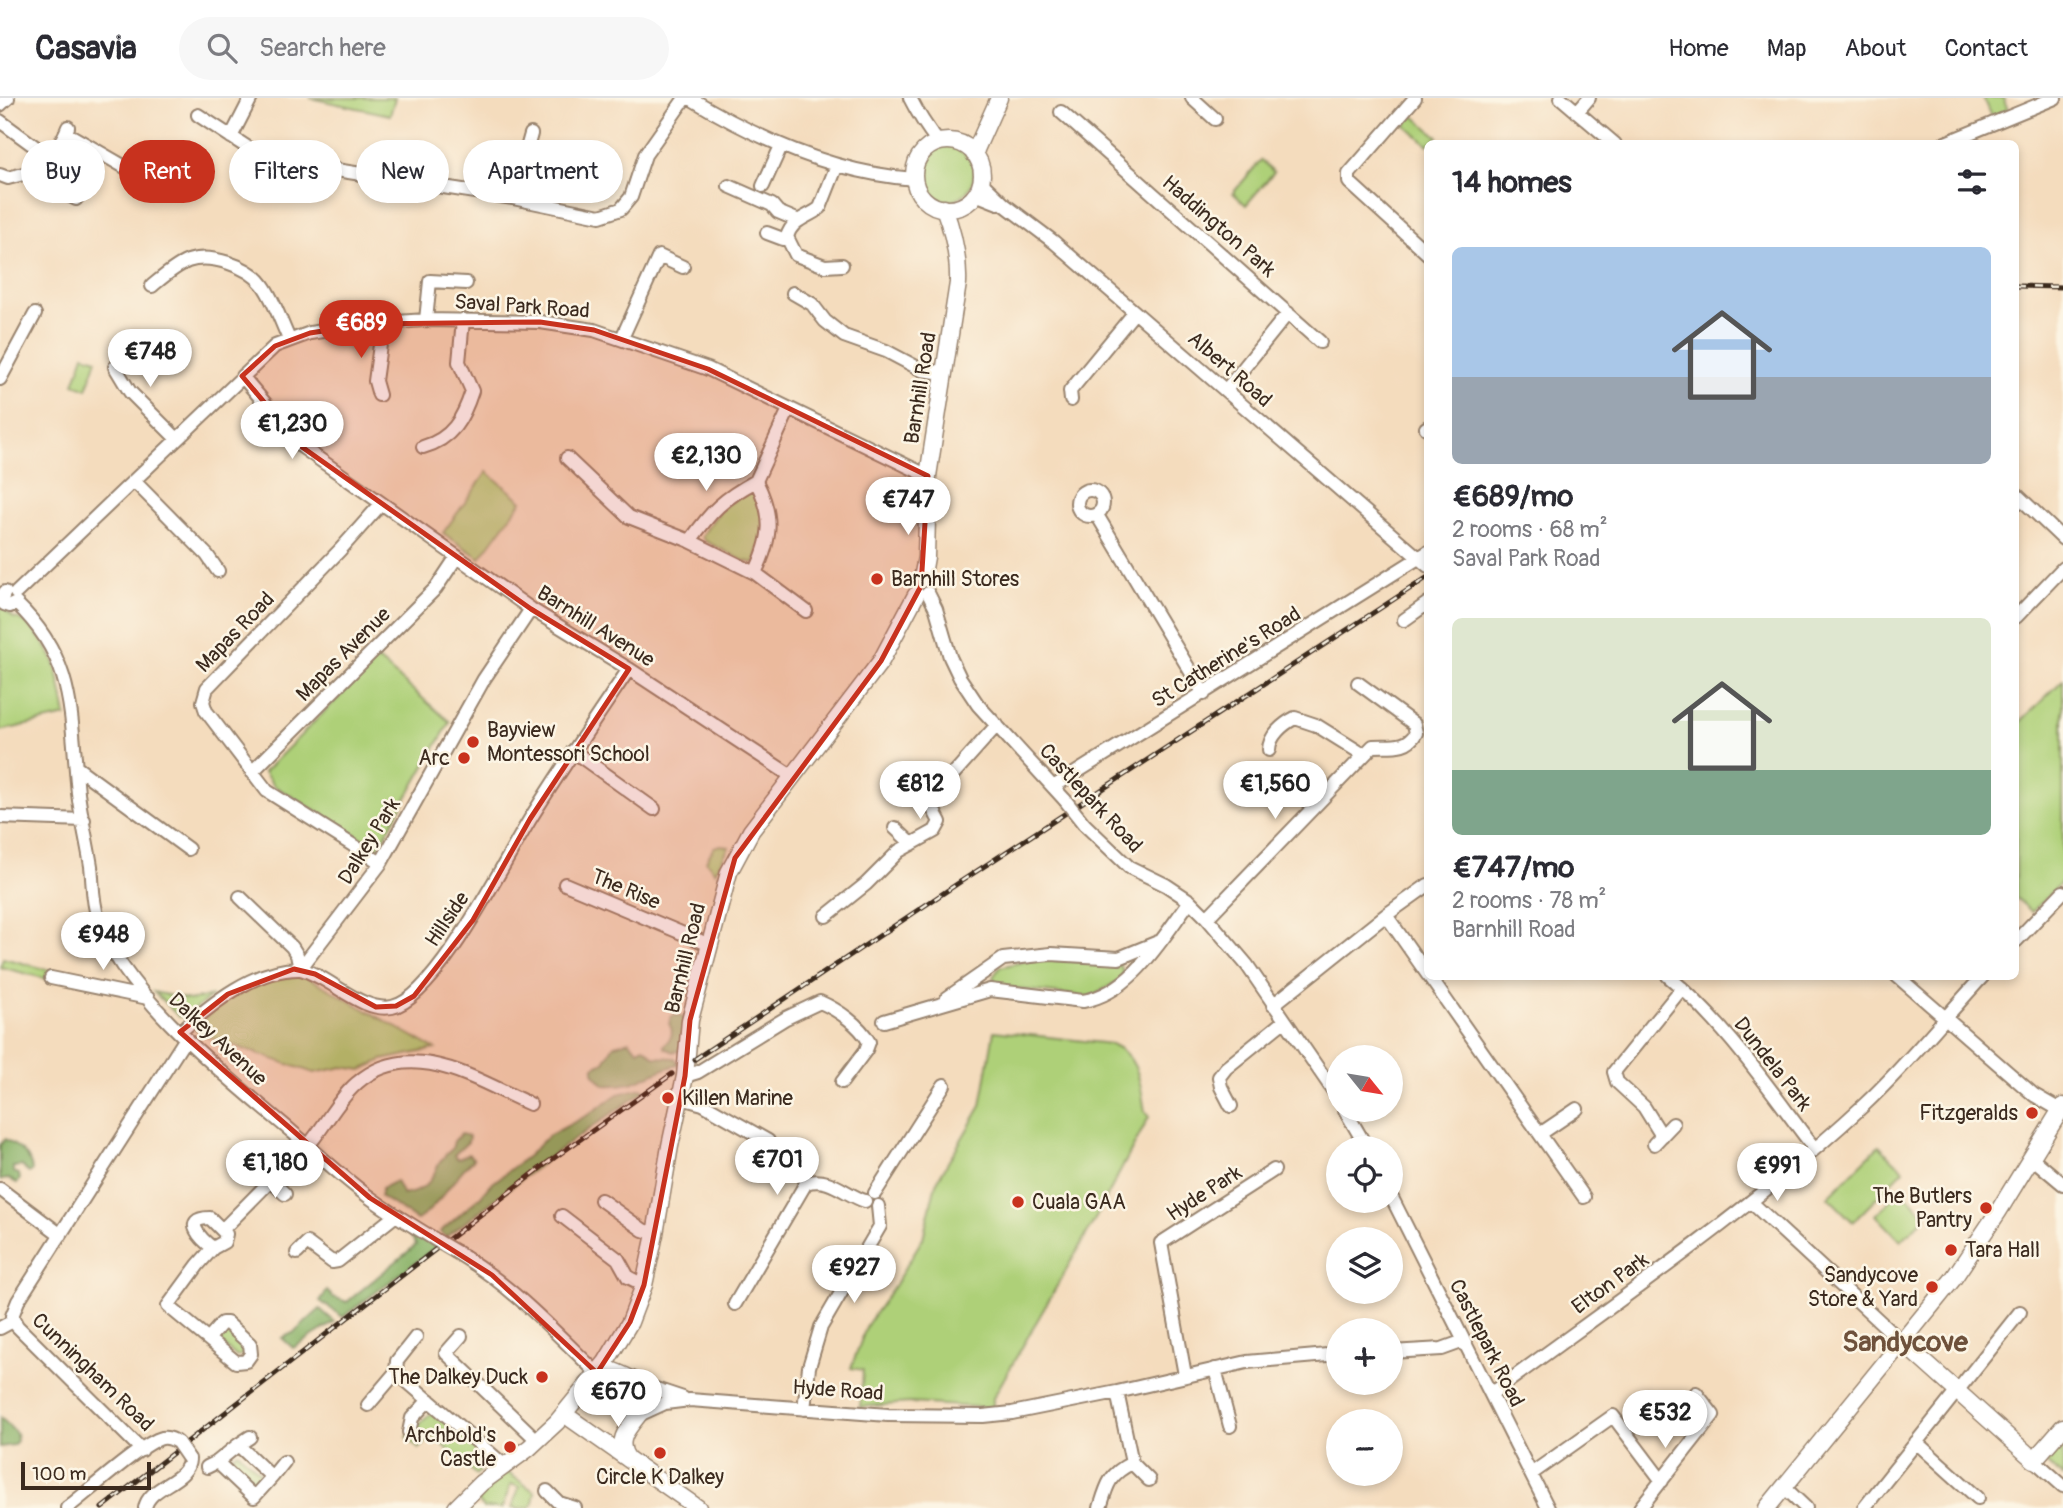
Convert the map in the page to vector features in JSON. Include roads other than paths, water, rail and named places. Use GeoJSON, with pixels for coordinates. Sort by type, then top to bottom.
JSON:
{"type":"FeatureCollection","features":[{"type":"Feature","properties":{"kind":"main road"},"geometry":{"type":"LineString","coordinates":[[970,150],[999,98]]}},
{"type":"Feature","properties":{"kind":"main road"},"geometry":{"type":"LineString","coordinates":[[953,142],[970,150],[981,168],[978,188],[968,202],[950,208],[929,203],[922,197],[914,179],[916,163],[933,145],[953,142]]}},
{"type":"Feature","properties":{"kind":"main road","name":"Barnhill Road"},"geometry":{"type":"LineString","coordinates":[[600,1369],[630,1322],[644,1285],[685,1076],[690,1020],[735,858],[751,831],[881,661],[922,589],[926,557],[928,476],[958,282],[950,208]]}},
{"type":"Feature","properties":{"kind":"main road"},"geometry":{"type":"LineString","coordinates":[[1767,1508],[1969,1256],[2062,1108]]}},
{"type":"Feature","properties":{"kind":"main road"},"geometry":{"type":"LineString","coordinates":[[1902,1342],[2034,1460],[2063,1427]]}},
{"type":"Feature","properties":{"kind":"main road"},"geometry":{"type":"LineString","coordinates":[[456,1508],[481,1483],[538,1441],[600,1369]]}},
{"type":"Feature","properties":{"kind":"main road","name":"Hyde Road"},"geometry":{"type":"LineString","coordinates":[[600,1369],[638,1383]]}},
{"type":"Feature","properties":{"kind":"main road"},"geometry":{"type":"LineString","coordinates":[[632,1463],[621,1446],[627,1429],[640,1414],[646,1400],[645,1392],[638,1383]]}},
{"type":"Feature","properties":{"kind":"main road"},"geometry":{"type":"LineString","coordinates":[[564,1414],[695,1507]]}},
{"type":"Feature","properties":{"kind":"main road"},"geometry":{"type":"LineString","coordinates":[[593,1435],[612,1436],[627,1429]]}},
{"type":"Feature","properties":{"kind":"street"},"geometry":{"type":"LineString","coordinates":[[0,106],[8,98]]}},
{"type":"Feature","properties":{"kind":"street"},"geometry":{"type":"LineString","coordinates":[[231,137],[251,98]]}},
{"type":"Feature","properties":{"kind":"street"},"geometry":{"type":"LineString","coordinates":[[537,203],[600,216],[621,209],[631,197],[645,155],[688,98],[781,146],[868,174],[914,179]]}},
{"type":"Feature","properties":{"kind":"street"},"geometry":{"type":"LineString","coordinates":[[910,98],[922,123],[921,130],[933,145]]}},
{"type":"Feature","properties":{"kind":"street"},"geometry":{"type":"LineString","coordinates":[[1192,98],[1215,119]]}},
{"type":"Feature","properties":{"kind":"street"},"geometry":{"type":"LineString","coordinates":[[1415,98],[1349,174],[1349,182],[1424,250]]}},
{"type":"Feature","properties":{"kind":"street"},"geometry":{"type":"LineString","coordinates":[[1561,98],[1610,140]]}},
{"type":"Feature","properties":{"kind":"street"},"geometry":{"type":"LineString","coordinates":[[1577,112],[1589,98]]}},
{"type":"Feature","properties":{"kind":"street"},"geometry":{"type":"LineString","coordinates":[[1953,140],[2055,98]]}},
{"type":"Feature","properties":{"kind":"street","name":"Haddington Park"},"geometry":{"type":"LineString","coordinates":[[1061,113],[1320,342]]}},
{"type":"Feature","properties":{"kind":"street"},"geometry":{"type":"LineString","coordinates":[[198,115],[265,157],[279,161],[463,190]]}},
{"type":"Feature","properties":{"kind":"street"},"geometry":{"type":"LineString","coordinates":[[0,121],[41,150],[49,152],[55,148],[67,129],[119,162]]}},
{"type":"Feature","properties":{"kind":"street"},"geometry":{"type":"LineString","coordinates":[[529,140],[531,134]]}},
{"type":"Feature","properties":{"kind":"street"},"geometry":{"type":"LineString","coordinates":[[763,186],[781,146]]}},
{"type":"Feature","properties":{"kind":"street"},"geometry":{"type":"LineString","coordinates":[[837,165],[820,208],[797,220],[789,229],[787,237],[796,255],[825,266],[842,265]]}},
{"type":"Feature","properties":{"kind":"street"},"geometry":{"type":"LineString","coordinates":[[0,176],[21,174]]}},
{"type":"Feature","properties":{"kind":"street"},"geometry":{"type":"LineString","coordinates":[[729,186],[764,200],[778,212],[797,220]]}},
{"type":"Feature","properties":{"kind":"street","name":"Albert Road"},"geometry":{"type":"LineString","coordinates":[[978,188],[1054,242],[1424,558]]}},
{"type":"Feature","properties":{"kind":"street"},"geometry":{"type":"LineString","coordinates":[[767,233],[783,239],[787,237]]}},
{"type":"Feature","properties":{"kind":"street"},"geometry":{"type":"LineString","coordinates":[[622,338],[659,256],[683,267]]}},
{"type":"Feature","properties":{"kind":"street"},"geometry":{"type":"LineString","coordinates":[[152,286],[190,260],[207,260],[237,266],[253,275],[264,286],[289,339]]}},
{"type":"Feature","properties":{"kind":"street"},"geometry":{"type":"LineString","coordinates":[[426,320],[430,281],[466,283]]}},
{"type":"Feature","properties":{"kind":"street"},"geometry":{"type":"LineString","coordinates":[[793,293],[811,304],[825,321],[844,336],[886,351],[922,370],[944,373]]}},
{"type":"Feature","properties":{"kind":"street"},"geometry":{"type":"LineString","coordinates":[[1071,400],[1070,391],[1134,313]]}},
{"type":"Feature","properties":{"kind":"street"},"geometry":{"type":"LineString","coordinates":[[1226,390],[1289,313]]}},
{"type":"Feature","properties":{"kind":"street"},"geometry":{"type":"LineString","coordinates":[[0,379],[35,314]]}},
{"type":"Feature","properties":{"kind":"street"},"geometry":{"type":"LineString","coordinates":[[423,447],[436,444],[449,435],[468,402],[471,391],[459,362],[463,320]]}},
{"type":"Feature","properties":{"kind":"street","name":"Saval Park Road"},"geometry":{"type":"LineString","coordinates":[[7,599],[135,482],[275,346],[310,333],[383,323],[463,320],[568,325],[622,338],[708,369],[928,476]]}},
{"type":"Feature","properties":{"kind":"street"},"geometry":{"type":"LineString","coordinates":[[379,395],[375,381],[383,323]]}},
{"type":"Feature","properties":{"kind":"street"},"geometry":{"type":"LineString","coordinates":[[115,367],[130,392],[177,439]]}},
{"type":"Feature","properties":{"kind":"street","name":"Barnhill Avenue"},"geometry":{"type":"LineString","coordinates":[[242,376],[302,447],[531,609],[629,669],[793,777]]}},
{"type":"Feature","properties":{"kind":"street"},"geometry":{"type":"LineString","coordinates":[[690,541],[721,502],[755,481],[789,409]]}},
{"type":"Feature","properties":{"kind":"street"},"geometry":{"type":"LineString","coordinates":[[567,458],[629,517],[690,541],[755,573],[806,611]]}},
{"type":"Feature","properties":{"kind":"street"},"geometry":{"type":"LineString","coordinates":[[755,481],[768,513],[769,531],[768,545],[755,573]]}},
{"type":"Feature","properties":{"kind":"street"},"geometry":{"type":"LineString","coordinates":[[135,482],[207,555],[218,571]]}},
{"type":"Feature","properties":{"kind":"street"},"geometry":{"type":"LineString","coordinates":[[2019,497],[2063,539]]}},
{"type":"Feature","properties":{"kind":"street","name":"Mapas Road"},"geometry":{"type":"LineString","coordinates":[[381,504],[205,692],[203,702],[206,711],[267,791],[381,863]]}},
{"type":"Feature","properties":{"kind":"street"},"geometry":{"type":"LineString","coordinates":[[1097,515],[1204,694]]}},
{"type":"Feature","properties":{"kind":"street","name":"Mapas Avenue"},"geometry":{"type":"LineString","coordinates":[[252,772],[436,588],[456,558]]}},
{"type":"Feature","properties":{"kind":"street","name":"St Catherine's Road"},"geometry":{"type":"LineString","coordinates":[[1053,787],[1424,560]]}},
{"type":"Feature","properties":{"kind":"street"},"geometry":{"type":"LineString","coordinates":[[2019,614],[2063,568]]}},
{"type":"Feature","properties":{"kind":"street","name":"Castlepark Road"},"geometry":{"type":"LineString","coordinates":[[922,589],[936,609],[950,657],[960,678],[978,705],[1084,824],[1129,867],[1166,885],[1190,901],[1207,918],[1247,965],[1326,1081]]}},
{"type":"Feature","properties":{"kind":"street","name":"Dalkey Avenue"},"geometry":{"type":"LineString","coordinates":[[7,599],[43,632],[61,667],[71,706],[76,767],[98,918],[122,964],[148,998],[183,1035],[370,1198],[483,1269],[600,1369]]}},
{"type":"Feature","properties":{"kind":"street"},"geometry":{"type":"LineString","coordinates":[[1404,620],[1424,606]]}},
{"type":"Feature","properties":{"kind":"street","name":"Dalkey Park"},"geometry":{"type":"LineString","coordinates":[[300,969],[381,863],[484,679],[531,609]]}},
{"type":"Feature","properties":{"kind":"street","name":"Hillside"},"geometry":{"type":"LineString","coordinates":[[300,969],[321,976],[376,1007],[396,1006],[414,996],[473,920],[530,819],[629,669]]}},
{"type":"Feature","properties":{"kind":"street"},"geometry":{"type":"LineString","coordinates":[[1207,918],[1373,746],[1405,745],[1411,741],[1416,733],[1414,724],[1358,683]]}},
{"type":"Feature","properties":{"kind":"street"},"geometry":{"type":"LineString","coordinates":[[1269,750],[1271,740],[1295,718],[1316,725],[1367,752]]}},
{"type":"Feature","properties":{"kind":"street"},"geometry":{"type":"LineString","coordinates":[[826,916],[866,884],[899,851],[939,827],[940,822],[932,807],[932,798],[997,724]]}},
{"type":"Feature","properties":{"kind":"street"},"geometry":{"type":"LineString","coordinates":[[573,751],[654,809]]}},
{"type":"Feature","properties":{"kind":"street"},"geometry":{"type":"LineString","coordinates":[[76,767],[188,849]]}},
{"type":"Feature","properties":{"kind":"street"},"geometry":{"type":"LineString","coordinates":[[0,817],[84,820]]}},
{"type":"Feature","properties":{"kind":"street"},"geometry":{"type":"LineString","coordinates":[[895,828],[912,844]]}},
{"type":"Feature","properties":{"kind":"street","name":"The Rise"},"geometry":{"type":"LineString","coordinates":[[565,884],[710,945]]}},
{"type":"Feature","properties":{"kind":"street"},"geometry":{"type":"LineString","coordinates":[[1273,1005],[1386,915],[1424,889]]}},
{"type":"Feature","properties":{"kind":"street"},"geometry":{"type":"LineString","coordinates":[[2019,938],[2063,892]]}},
{"type":"Feature","properties":{"kind":"street"},"geometry":{"type":"LineString","coordinates":[[183,1035],[228,994],[265,976],[300,969],[292,947],[240,897]]}},
{"type":"Feature","properties":{"kind":"street"},"geometry":{"type":"LineString","coordinates":[[884,1021],[990,990],[1083,1001],[1097,999],[1131,976],[1190,901]]}},
{"type":"Feature","properties":{"kind":"street"},"geometry":{"type":"LineString","coordinates":[[1386,915],[1424,969]]}},
{"type":"Feature","properties":{"kind":"street"},"geometry":{"type":"LineString","coordinates":[[938,1004],[1003,959],[1051,954],[1119,958],[1160,941]]}},
{"type":"Feature","properties":{"kind":"street"},"geometry":{"type":"LineString","coordinates":[[1119,958],[1131,976]]}},
{"type":"Feature","properties":{"kind":"street"},"geometry":{"type":"LineString","coordinates":[[982,974],[990,990]]}},
{"type":"Feature","properties":{"kind":"street"},"geometry":{"type":"LineString","coordinates":[[51,978],[148,998]]}},
{"type":"Feature","properties":{"kind":"street"},"geometry":{"type":"LineString","coordinates":[[1432,980],[1584,1197]]}},
{"type":"Feature","properties":{"kind":"street","name":"Dundela Park"},"geometry":{"type":"LineString","coordinates":[[1673,980],[1731,1041],[1815,1149]]}},
{"type":"Feature","properties":{"kind":"street"},"geometry":{"type":"LineString","coordinates":[[1901,980],[2034,1095],[2062,1108]]}},
{"type":"Feature","properties":{"kind":"street","name":"Elton Park"},"geometry":{"type":"LineString","coordinates":[[1491,1394],[1751,1202],[1815,1149],[1886,1083],[1979,980]]}},
{"type":"Feature","properties":{"kind":"street"},"geometry":{"type":"LineString","coordinates":[[1672,1124],[1658,1140],[1644,1107],[1617,1082],[1614,1072],[1682,988]]}},
{"type":"Feature","properties":{"kind":"street"},"geometry":{"type":"LineString","coordinates":[[685,1076],[698,1072],[786,1018],[820,1002],[864,1032],[869,1042],[842,1082]]}},
{"type":"Feature","properties":{"kind":"street"},"geometry":{"type":"LineString","coordinates":[[1231,1106],[1219,1077],[1226,1068],[1284,1021]]}},
{"type":"Feature","properties":{"kind":"street","name":"Cunningham Road"},"geometry":{"type":"LineString","coordinates":[[145,1508],[146,1501],[184,1472],[189,1465],[189,1459],[175,1440],[162,1438],[142,1450],[13,1321],[13,1312],[183,1035]]}},
{"type":"Feature","properties":{"kind":"street"},"geometry":{"type":"LineString","coordinates":[[223,1229],[307,1145],[355,1084],[385,1065],[408,1061],[430,1062],[530,1104]]}},
{"type":"Feature","properties":{"kind":"street"},"geometry":{"type":"LineString","coordinates":[[804,1409],[809,1367],[821,1327],[880,1226],[873,1200],[944,1085]]}},
{"type":"Feature","properties":{"kind":"street"},"geometry":{"type":"LineString","coordinates":[[681,1098],[704,1104],[768,1141]]}},
{"type":"Feature","properties":{"kind":"street"},"geometry":{"type":"LineString","coordinates":[[1540,1134],[1577,1109]]}},
{"type":"Feature","properties":{"kind":"street"},"geometry":{"type":"LineString","coordinates":[[2032,1158],[2063,1184]]}},
{"type":"Feature","properties":{"kind":"street","name":"Hyde Park"},"geometry":{"type":"LineString","coordinates":[[1185,1375],[1161,1243],[1274,1170]]}},
{"type":"Feature","properties":{"kind":"street"},"geometry":{"type":"LineString","coordinates":[[735,1304],[807,1182],[819,1180],[873,1200]]}},
{"type":"Feature","properties":{"kind":"street"},"geometry":{"type":"LineString","coordinates":[[271,1181],[285,1194]]}},
{"type":"Feature","properties":{"kind":"street"},"geometry":{"type":"LineString","coordinates":[[0,1189],[61,1235]]}},
{"type":"Feature","properties":{"kind":"street"},"geometry":{"type":"LineString","coordinates":[[601,1200],[643,1230],[655,1234]]}},
{"type":"Feature","properties":{"kind":"street"},"geometry":{"type":"LineString","coordinates":[[1751,1202],[1902,1342]]}},
{"type":"Feature","properties":{"kind":"street","name":"Castlepark Road"},"geometry":{"type":"LineString","coordinates":[[1400,1213],[1548,1508]]}},
{"type":"Feature","properties":{"kind":"street"},"geometry":{"type":"LineString","coordinates":[[297,1253],[307,1243],[332,1262],[338,1261],[396,1215]]}},
{"type":"Feature","properties":{"kind":"street"},"geometry":{"type":"LineString","coordinates":[[562,1216],[618,1259],[628,1277],[644,1285]]}},
{"type":"Feature","properties":{"kind":"street"},"geometry":{"type":"LineString","coordinates":[[208,1339],[168,1306],[212,1248],[225,1242],[226,1234],[223,1229],[210,1218],[204,1218],[197,1223],[195,1229],[197,1235],[212,1248]]}},
{"type":"Feature","properties":{"kind":"street"},"geometry":{"type":"LineString","coordinates":[[1864,1508],[2020,1312]]}},
{"type":"Feature","properties":{"kind":"street"},"geometry":{"type":"LineString","coordinates":[[0,1328],[13,1321]]}},
{"type":"Feature","properties":{"kind":"street"},"geometry":{"type":"LineString","coordinates":[[461,1336],[446,1353],[538,1441]]}},
{"type":"Feature","properties":{"kind":"street"},"geometry":{"type":"LineString","coordinates":[[368,1405],[396,1372],[397,1361],[411,1339]]}},
{"type":"Feature","properties":{"kind":"street"},"geometry":{"type":"LineString","coordinates":[[1403,1351],[1442,1349],[1464,1341]]}},
{"type":"Feature","properties":{"kind":"street"},"geometry":{"type":"LineString","coordinates":[[1150,1480],[1132,1463],[1117,1392],[1247,1362],[1326,1355]]}},
{"type":"Feature","properties":{"kind":"street"},"geometry":{"type":"LineString","coordinates":[[1215,1369],[1230,1426]]}},
{"type":"Feature","properties":{"kind":"street"},"geometry":{"type":"LineString","coordinates":[[396,1372],[505,1466]]}},
{"type":"Feature","properties":{"kind":"street","name":"Hyde Road"},"geometry":{"type":"LineString","coordinates":[[638,1383],[690,1400],[888,1415],[983,1416],[1012,1413],[1117,1392]]}},
{"type":"Feature","properties":{"kind":"street"},"geometry":{"type":"LineString","coordinates":[[1640,1508],[1713,1415],[1696,1392]]}},
{"type":"Feature","properties":{"kind":"street"},"geometry":{"type":"LineString","coordinates":[[409,1432],[412,1418],[429,1400]]}},
{"type":"Feature","properties":{"kind":"street","name":"Hyde Road"},"geometry":{"type":"LineString","coordinates":[[640,1414],[665,1404],[690,1400]]}},
{"type":"Feature","properties":{"kind":"street"},"geometry":{"type":"LineString","coordinates":[[1531,1474],[1612,1416],[1662,1480]]}},
{"type":"Feature","properties":{"kind":"street"},"geometry":{"type":"LineString","coordinates":[[250,1437],[212,1464],[252,1502],[284,1462]]}},
{"type":"Feature","properties":{"kind":"street"},"geometry":{"type":"LineString","coordinates":[[1916,1442],[1978,1497]]}},
{"type":"Feature","properties":{"kind":"street"},"geometry":{"type":"LineString","coordinates":[[239,1446],[272,1477]]}},
{"type":"Feature","properties":{"kind":"street"},"geometry":{"type":"LineString","coordinates":[[67,1508],[142,1450]]}},
{"type":"Feature","properties":{"kind":"street"},"geometry":{"type":"LineString","coordinates":[[2034,1460],[2063,1486]]}},
{"type":"Feature","properties":{"kind":"street"},"geometry":{"type":"LineString","coordinates":[[1100,1508],[1108,1481],[1118,1469],[1132,1463]]}},
{"type":"Feature","properties":{"kind":"street"},"geometry":{"type":"LineString","coordinates":[[1784,1488],[1806,1508]]}},
{"type":"Feature","properties":{"kind":"street"},"geometry":{"type":"LineString","coordinates":[[547,1491],[559,1503],[575,1508]]}},
{"type":"Feature","properties":{"kind":"railway"},"geometry":{"type":"LineString","coordinates":[[2019,286],[2063,287]]}},
{"type":"Feature","properties":{"kind":"railway"},"geometry":{"type":"LineString","coordinates":[[695,1059],[960,882],[1424,580]]}},
{"type":"Feature","properties":{"kind":"railway"},"geometry":{"type":"LineString","coordinates":[[102,1508],[547,1163],[672,1074]]}},
{"type":"Feature","properties":{"kind":"place","name":"Barnhill Stores"},"geometry":{"type":"Point","coordinates":[877,579]}},
{"type":"Feature","properties":{"kind":"place","name":"Bayview Montessori School"},"geometry":{"type":"Point","coordinates":[473,742]}},
{"type":"Feature","properties":{"kind":"place","name":"Arc"},"geometry":{"type":"Point","coordinates":[464,758]}},
{"type":"Feature","properties":{"kind":"place","name":"Killen Marine"},"geometry":{"type":"Point","coordinates":[668,1098]}},
{"type":"Feature","properties":{"kind":"place","name":"Fitzgeralds"},"geometry":{"type":"Point","coordinates":[2032,1113]}},
{"type":"Feature","properties":{"kind":"place","name":"Cuala GAA"},"geometry":{"type":"Point","coordinates":[1018,1202]}},
{"type":"Feature","properties":{"kind":"place","name":"The Butlers Pantry"},"geometry":{"type":"Point","coordinates":[1986,1208]}},
{"type":"Feature","properties":{"kind":"place","name":"Tara Hall"},"geometry":{"type":"Point","coordinates":[1951,1250]}},
{"type":"Feature","properties":{"kind":"place","name":"Sandycove Store & Yard"},"geometry":{"type":"Point","coordinates":[1932,1287]}},
{"type":"Feature","properties":{"kind":"place","name":"The Dalkey Duck"},"geometry":{"type":"Point","coordinates":[542,1377]}},
{"type":"Feature","properties":{"kind":"place","name":"Archbold's Castle"},"geometry":{"type":"Point","coordinates":[510,1447]}},
{"type":"Feature","properties":{"kind":"place","name":"Circle K Dalkey"},"geometry":{"type":"Point","coordinates":[660,1453]}},
{"type":"Feature","properties":{"kind":"district","name":"Sandycove"},"geometry":{"type":"Point","coordinates":[1905,1341]}}]}
